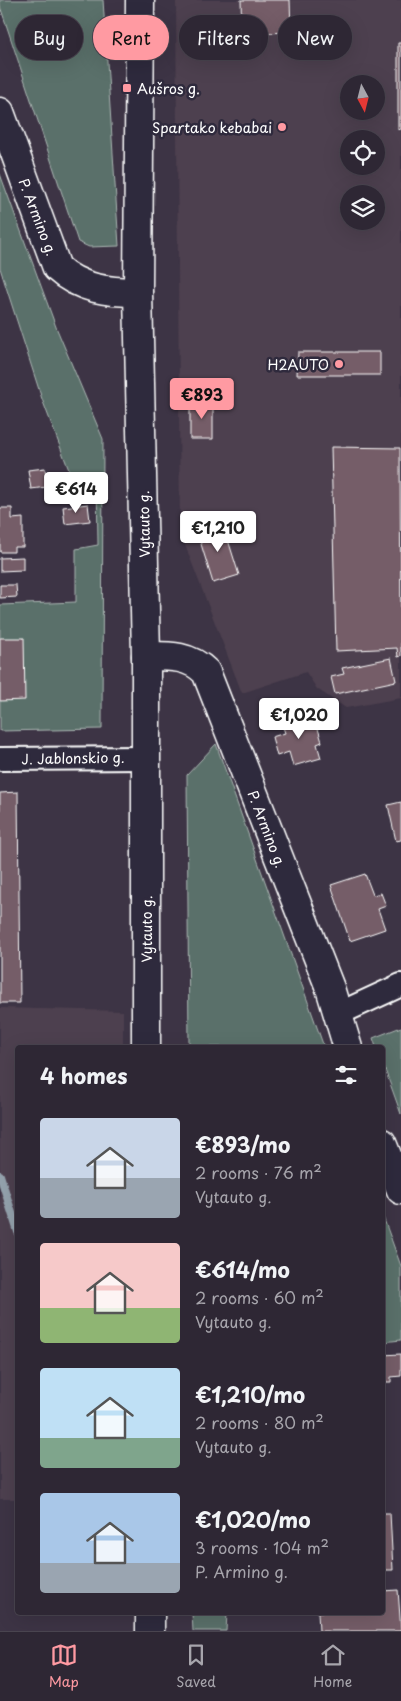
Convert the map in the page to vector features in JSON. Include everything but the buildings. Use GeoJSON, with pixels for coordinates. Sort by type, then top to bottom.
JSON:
{"type":"FeatureCollection","features":[{"type":"Feature","properties":{"kind":"main road","name":"Vytauto g."},"geometry":{"type":"LineString","coordinates":[[140,0],[138,292],[146,656],[146,1045]]}},
{"type":"Feature","properties":{"kind":"main road","name":"P. Armino g."},"geometry":{"type":"LineString","coordinates":[[0,112],[57,268],[70,279],[86,287],[117,292],[138,292]]}},
{"type":"Feature","properties":{"kind":"main road","name":"P. Armino g."},"geometry":{"type":"LineString","coordinates":[[146,656],[186,659],[197,664],[206,672],[330,988],[336,1015],[347,1045]]}},
{"type":"Feature","properties":{"kind":"main road"},"geometry":{"type":"LineString","coordinates":[[385,1150],[401,1190]]}},
{"type":"Feature","properties":{"kind":"main road"},"geometry":{"type":"LineString","coordinates":[[150,1615],[150,1631]]}},
{"type":"Feature","properties":{"kind":"street","name":"J. Jablonskio g."},"geometry":{"type":"LineString","coordinates":[[0,759],[146,758]]}},
{"type":"Feature","properties":{"kind":"street"},"geometry":{"type":"LineString","coordinates":[[336,1015],[401,985]]}},
{"type":"Feature","properties":{"kind":"shaded area"},"geometry":{"type":"Polygon","coordinates":[[[176,0],[401,0],[401,698],[346,708],[317,689],[306,672],[242,693],[180,532],[176,0]]]}},
{"type":"Feature","properties":{"kind":"shaded area"},"geometry":{"type":"Polygon","coordinates":[[[0,1008],[123,1011],[123,1045],[15,1045],[15,1499],[0,1499],[0,1008]]]}},
{"type":"Feature","properties":{"kind":"green space"},"geometry":{"type":"Polygon","coordinates":[[[0,0],[103,0],[104,15],[93,15],[93,60],[107,60],[119,246],[89,247],[78,242],[18,60],[83,60],[83,15],[15,15],[15,51],[0,6],[0,0]]]}},
{"type":"Feature","properties":{"kind":"green space"},"geometry":{"type":"Polygon","coordinates":[[[0,174],[56,327],[103,439],[102,729],[0,731],[0,605],[76,602],[76,549],[98,545],[97,480],[72,478],[42,399],[0,268],[0,174]]]}},
{"type":"Feature","properties":{"kind":"green space"},"geometry":{"type":"Polygon","coordinates":[[[216,744],[323,1045],[189,1045],[187,775],[216,744]]]}},
{"type":"Feature","properties":{"kind":"green space"},"geometry":{"type":"Polygon","coordinates":[[[401,1027],[401,1114],[385,1070],[385,1045],[375,1045],[373,1038],[401,1027]]]}},
{"type":"Feature","properties":{"kind":"green space"},"geometry":{"type":"Polygon","coordinates":[[[385,1222],[401,1266],[401,1340],[385,1342],[385,1222]]]}},
{"type":"Feature","properties":{"kind":"green space"},"geometry":{"type":"Polygon","coordinates":[[[192,1615],[227,1615],[226,1631],[193,1631],[192,1615]]]}},
{"type":"Feature","properties":{"kind":"waterway"},"geometry":{"type":"LineString","coordinates":[[0,1175],[15,1222]]}},
{"type":"Feature","properties":{"kind":"place","name":"Aušros g."},"geometry":{"type":"Point","coordinates":[127,88]}},
{"type":"Feature","properties":{"kind":"place","name":"Spartako kebabai"},"geometry":{"type":"Point","coordinates":[282,127]}},
{"type":"Feature","properties":{"kind":"place","name":"H2AUTO"},"geometry":{"type":"Point","coordinates":[339,364]}}]}
